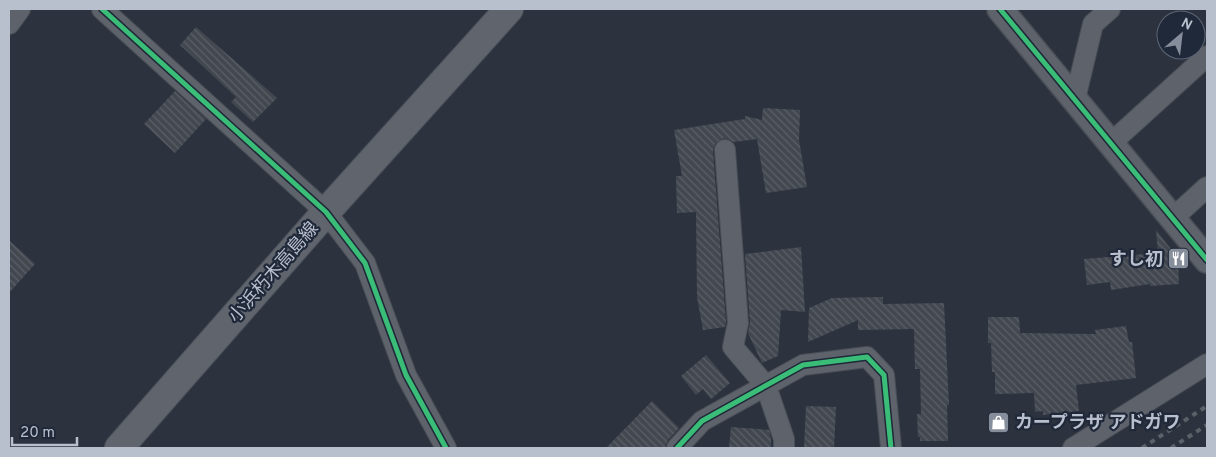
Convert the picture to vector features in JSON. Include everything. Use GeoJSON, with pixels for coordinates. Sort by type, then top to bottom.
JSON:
{"type":"FeatureCollection","features":[{"type":"Feature","properties":{"kind":"main road","name":"小浜朽木高島線"},"geometry":{"type":"LineString","coordinates":[[119,448],[326,212],[509,9]]}},
{"type":"Feature","properties":{"kind":"street"},"geometry":{"type":"LineString","coordinates":[[9,24],[20,9]]}},
{"type":"Feature","properties":{"kind":"street"},"geometry":{"type":"LineString","coordinates":[[102,9],[326,212],[364,263],[406,375],[446,448]]}},
{"type":"Feature","properties":{"kind":"street"},"geometry":{"type":"LineString","coordinates":[[1000,9],[1207,260]]}},
{"type":"Feature","properties":{"kind":"street"},"geometry":{"type":"LineString","coordinates":[[1075,99],[1093,24],[1110,9]]}},
{"type":"Feature","properties":{"kind":"street"},"geometry":{"type":"LineString","coordinates":[[1111,143],[1207,56]]}},
{"type":"Feature","properties":{"kind":"street"},"geometry":{"type":"LineString","coordinates":[[725,150],[738,323],[732,347],[766,386],[784,439],[784,448]]}},
{"type":"Feature","properties":{"kind":"street"},"geometry":{"type":"LineString","coordinates":[[1173,218],[1207,187]]}},
{"type":"Feature","properties":{"kind":"street"},"geometry":{"type":"LineString","coordinates":[[677,448],[702,421],[803,365],[867,357],[884,375],[891,448]]}},
{"type":"Feature","properties":{"kind":"street"},"geometry":{"type":"LineString","coordinates":[[1073,448],[1207,364]]}},
{"type":"Feature","properties":{"kind":"building"},"geometry":{"type":"Polygon","coordinates":[[[196,27],[277,98],[253,122],[231,102],[236,97],[180,45],[196,27]]]}},
{"type":"Feature","properties":{"kind":"building"},"geometry":{"type":"Polygon","coordinates":[[[175,91],[206,119],[175,153],[144,124],[175,91]]]}},
{"type":"Feature","properties":{"kind":"building"},"geometry":{"type":"Polygon","coordinates":[[[763,108],[800,110],[799,140],[807,187],[766,193],[757,139],[734,142],[724,138],[715,144],[713,151],[726,322],[725,327],[703,330],[697,297],[696,212],[677,213],[676,176],[682,176],[674,130],[745,119],[745,116],[762,120],[763,108]]]}},
{"type":"Feature","properties":{"kind":"building"},"geometry":{"type":"Polygon","coordinates":[[[1156,230],[1178,258],[1179,284],[1150,286],[1150,284],[1111,290],[1110,282],[1087,285],[1084,259],[1158,253],[1156,230]]]}},
{"type":"Feature","properties":{"kind":"building"},"geometry":{"type":"Polygon","coordinates":[[[9,240],[35,264],[9,293],[9,240]]]}},
{"type":"Feature","properties":{"kind":"building"},"geometry":{"type":"Polygon","coordinates":[[[801,247],[805,312],[781,310],[778,356],[762,363],[748,333],[750,322],[745,254],[801,247]]]}},
{"type":"Feature","properties":{"kind":"building"},"geometry":{"type":"Polygon","coordinates":[[[883,297],[883,304],[944,303],[949,405],[947,405],[948,441],[920,441],[920,437],[918,437],[917,414],[921,414],[920,369],[915,369],[914,329],[858,330],[858,320],[808,342],[809,308],[832,298],[883,297]]]}},
{"type":"Feature","properties":{"kind":"building"},"geometry":{"type":"Polygon","coordinates":[[[988,317],[1019,317],[1020,333],[1096,334],[1095,330],[1126,326],[1129,342],[1132,342],[1136,378],[1076,385],[1079,411],[1043,415],[1043,411],[1035,412],[1034,393],[995,394],[995,372],[992,372],[991,343],[988,343],[988,317]]]}},
{"type":"Feature","properties":{"kind":"building"},"geometry":{"type":"Polygon","coordinates":[[[706,355],[730,383],[711,399],[703,389],[696,395],[681,376],[706,355]]]}},
{"type":"Feature","properties":{"kind":"building"},"geometry":{"type":"Polygon","coordinates":[[[652,401],[679,428],[668,440],[665,448],[606,448],[652,401]]]}},
{"type":"Feature","properties":{"kind":"building"},"geometry":{"type":"Polygon","coordinates":[[[806,406],[836,407],[834,448],[804,448],[806,406]]]}},
{"type":"Feature","properties":{"kind":"building"},"geometry":{"type":"Polygon","coordinates":[[[731,427],[769,430],[771,448],[729,448],[731,427]]]}},
{"type":"Feature","properties":{"kind":"railway"},"geometry":{"type":"LineString","coordinates":[[1142,448],[1207,406]]}},
{"type":"Feature","properties":{"kind":"railway"},"geometry":{"type":"LineString","coordinates":[[1171,448],[1207,425]]}},
{"type":"Feature","properties":{"kind":"cycle path"},"geometry":{"type":"LineString","coordinates":[[102,9],[326,212],[365,263],[406,375],[446,448]]}},
{"type":"Feature","properties":{"kind":"cycle path"},"geometry":{"type":"LineString","coordinates":[[1000,9],[1207,260]]}},
{"type":"Feature","properties":{"kind":"cycle path"},"geometry":{"type":"LineString","coordinates":[[677,448],[702,421],[803,365],[867,357],[884,375],[891,448]]}},
{"type":"Feature","properties":{"kind":"place","name":"すし初"},"geometry":{"type":"Point","coordinates":[1179,259]}},
{"type":"Feature","properties":{"kind":"place","name":"カープラザ アドガワ"},"geometry":{"type":"Point","coordinates":[999,422]}}]}
